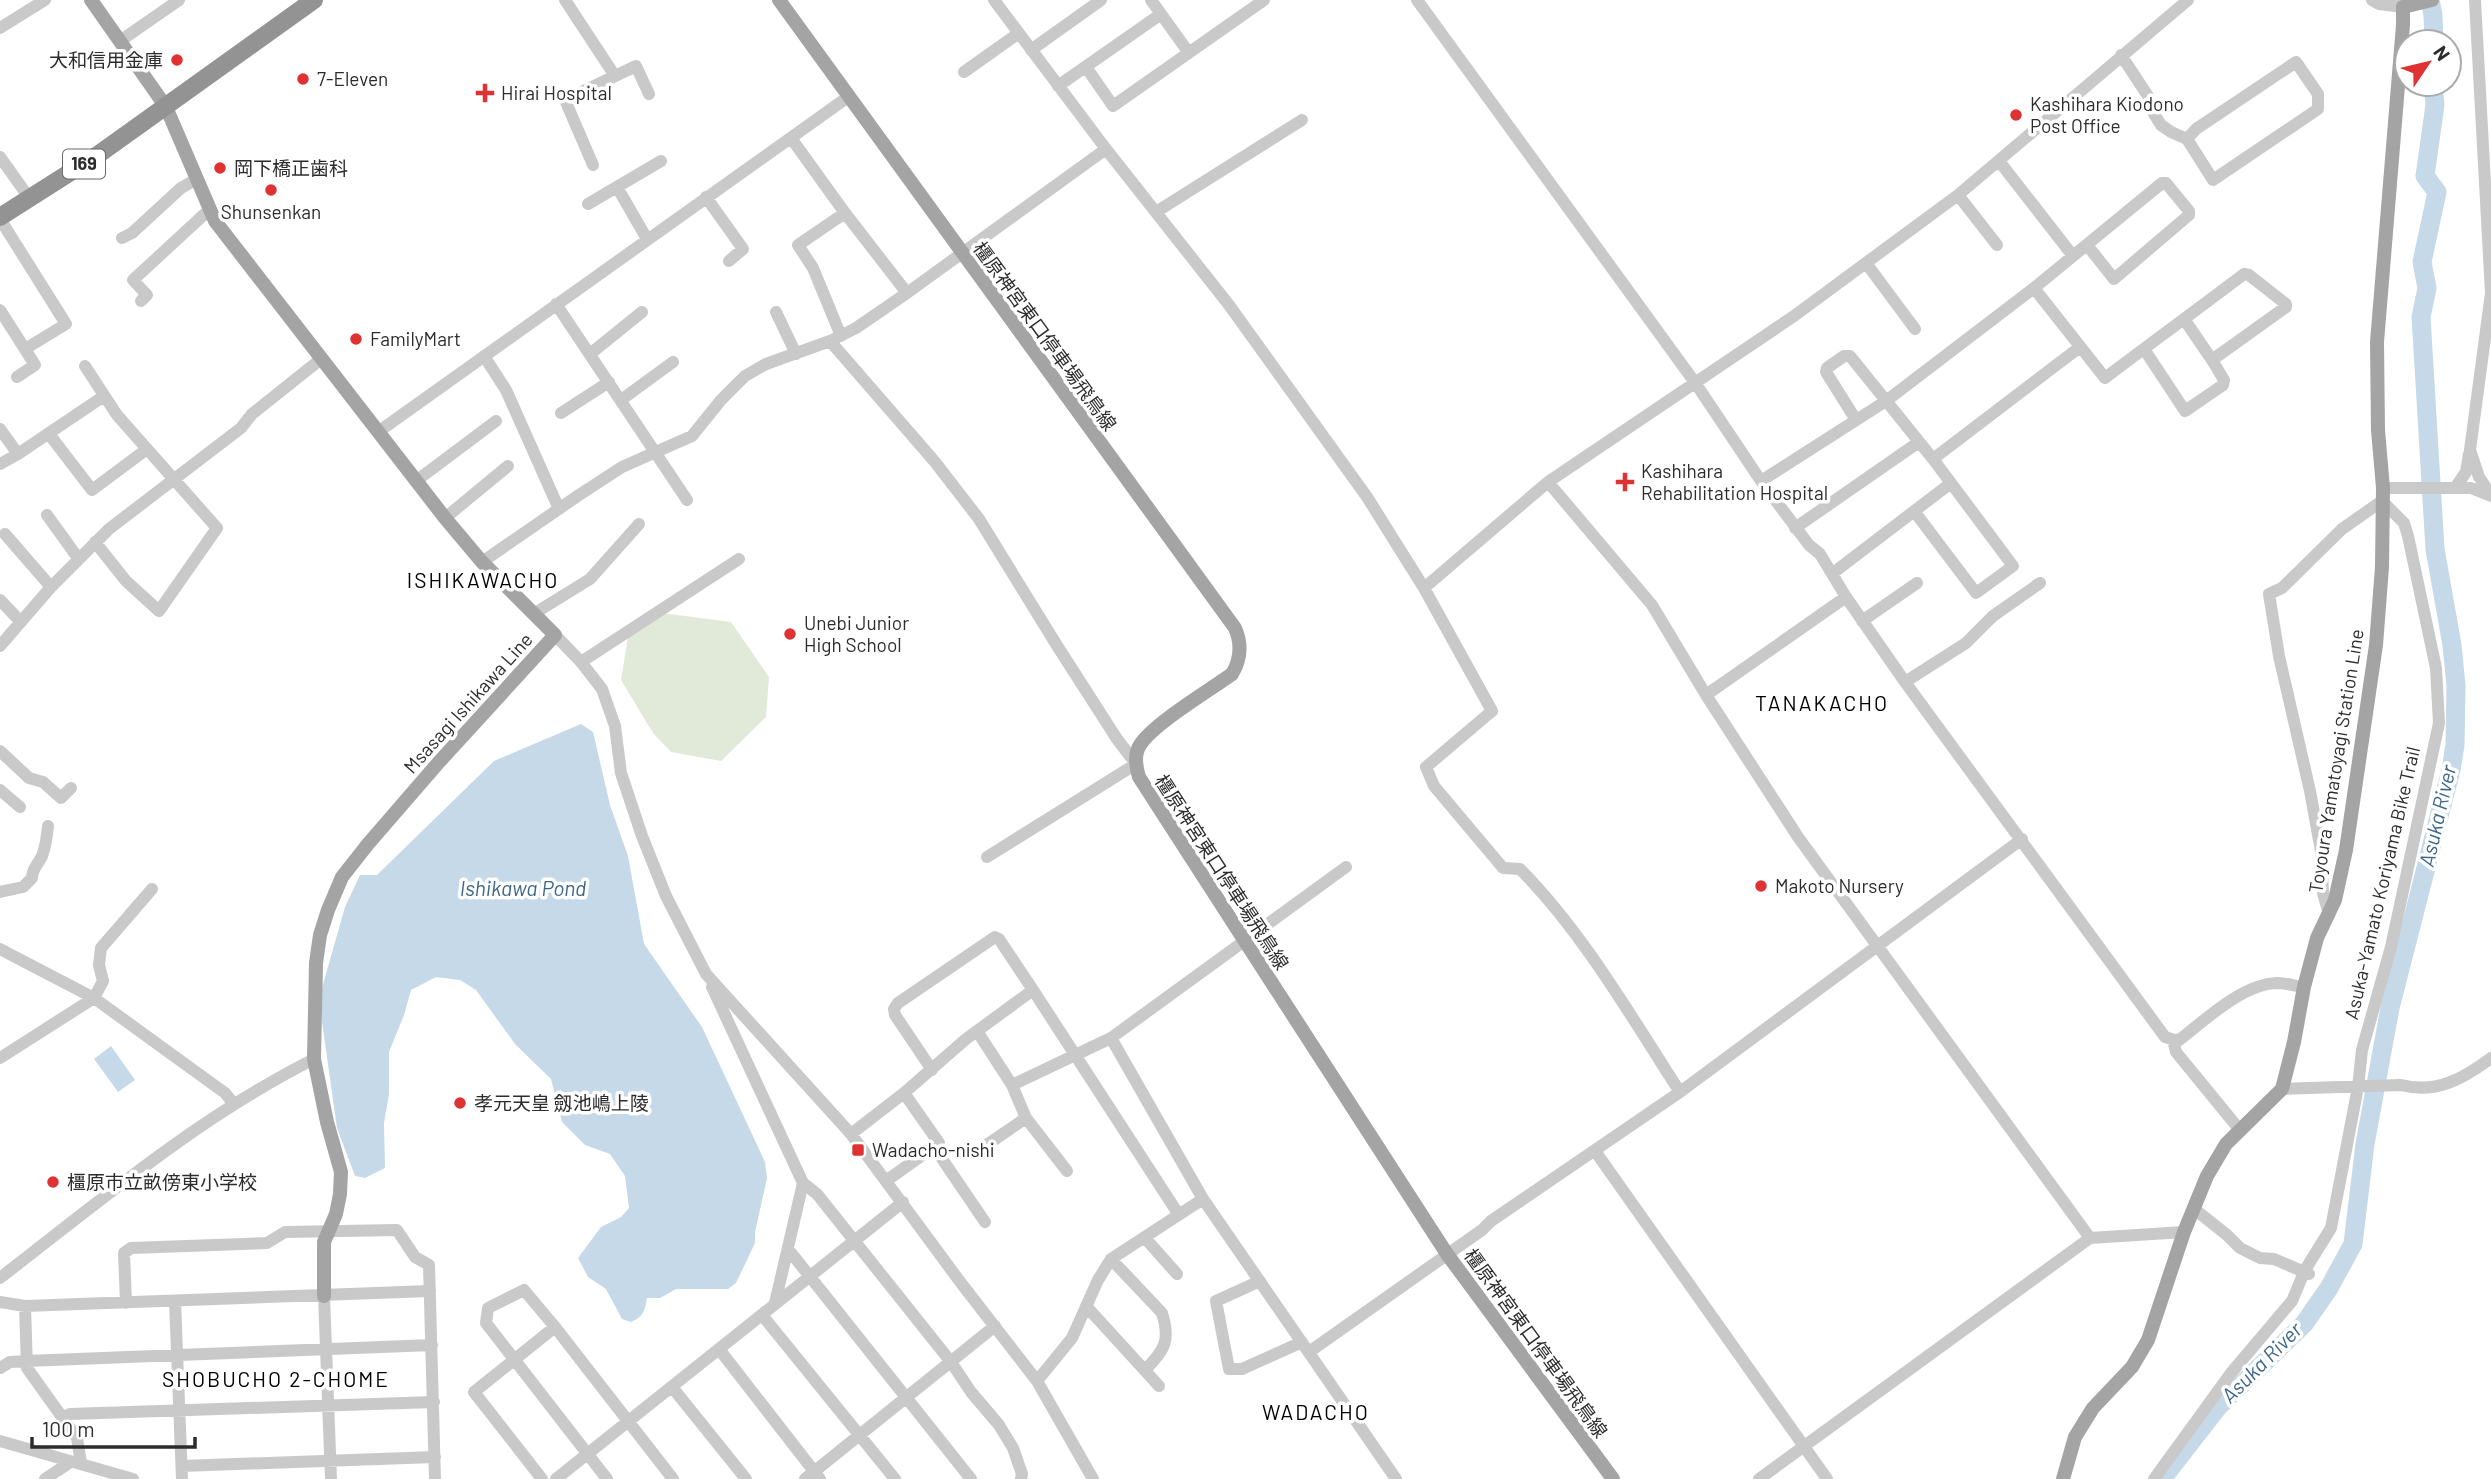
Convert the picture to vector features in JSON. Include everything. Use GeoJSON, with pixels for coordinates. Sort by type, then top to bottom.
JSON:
{"type":"FeatureCollection","features":[{"type":"Feature","properties":{"kind":"highway","name":"169"},"geometry":{"type":"LineString","coordinates":[[0,218],[166,107],[302,3]]}},
{"type":"Feature","properties":{"kind":"main road"},"geometry":{"type":"LineString","coordinates":[[91,0],[166,107]]}},
{"type":"Feature","properties":{"kind":"main road","name":"橿原神宮東口停車場飛鳥線"},"geometry":{"type":"LineString","coordinates":[[779,0],[1238,635],[1240,655],[1232,674],[1152,731],[1139,746],[1136,764],[1141,784],[1447,1254],[1612,1479]]}},
{"type":"Feature","properties":{"kind":"main road"},"geometry":{"type":"LineString","coordinates":[[2407,4],[2432,0]]}},
{"type":"Feature","properties":{"kind":"main road","name":"Toyoura Yamatoyagi Station Line"},"geometry":{"type":"LineString","coordinates":[[2282,1089],[2317,938],[2335,900],[2346,850],[2376,645],[2386,492],[2378,430],[2377,342],[2403,25],[2407,4]]}},
{"type":"Feature","properties":{"kind":"main road","name":"Msasagi Ishikawa Line"},"geometry":{"type":"LineString","coordinates":[[166,107],[195,180],[215,221],[445,518],[482,562],[555,635],[401,805],[342,877],[328,910],[320,935],[316,963],[314,1059],[341,1172],[336,1214],[324,1242],[324,1296]]}},
{"type":"Feature","properties":{"kind":"main road"},"geometry":{"type":"LineString","coordinates":[[2063,1479],[2075,1437],[2093,1408],[2132,1367],[2148,1340],[2184,1232],[2207,1176],[2226,1144],[2282,1089]]}},
{"type":"Feature","properties":{"kind":"street"},"geometry":{"type":"LineString","coordinates":[[0,28],[45,0]]}},
{"type":"Feature","properties":{"kind":"street"},"geometry":{"type":"LineString","coordinates":[[120,41],[179,0]]}},
{"type":"Feature","properties":{"kind":"street"},"geometry":{"type":"LineString","coordinates":[[565,0],[615,76]]}},
{"type":"Feature","properties":{"kind":"street"},"geometry":{"type":"LineString","coordinates":[[994,0],[1106,149],[1229,305],[1367,497],[1423,588],[1492,710],[1426,767],[1433,786],[1503,868],[1520,869],[1542,891],[1577,935],[1680,1091]]}},
{"type":"Feature","properties":{"kind":"street"},"geometry":{"type":"LineString","coordinates":[[1031,50],[1101,0]]}},
{"type":"Feature","properties":{"kind":"street"},"geometry":{"type":"LineString","coordinates":[[1151,0],[1189,53]]}},
{"type":"Feature","properties":{"kind":"street"},"geometry":{"type":"LineString","coordinates":[[1086,67],[1113,106],[1264,0]]}},
{"type":"Feature","properties":{"kind":"street"},"geometry":{"type":"LineString","coordinates":[[1417,0],[1696,384],[1795,528],[1820,554],[1846,597],[1905,682],[2165,1037],[2178,1041],[2241,995],[2258,988],[2277,983],[2304,987]]}},
{"type":"Feature","properties":{"kind":"street"},"geometry":{"type":"LineString","coordinates":[[1423,588],[1548,482],[1696,384],[1866,264],[1958,195],[2188,0]]}},
{"type":"Feature","properties":{"kind":"street"},"geometry":{"type":"LineString","coordinates":[[2372,0],[2379,4],[2407,4]]}},
{"type":"Feature","properties":{"kind":"street"},"geometry":{"type":"LineString","coordinates":[[2450,489],[2466,472],[2491,293],[2490,224],[2475,0]]}},
{"type":"Feature","properties":{"kind":"street"},"geometry":{"type":"LineString","coordinates":[[1058,86],[1161,15]]}},
{"type":"Feature","properties":{"kind":"street"},"geometry":{"type":"LineString","coordinates":[[964,72],[1018,33]]}},
{"type":"Feature","properties":{"kind":"street"},"geometry":{"type":"LineString","coordinates":[[2121,55],[2148,96],[2161,125],[2186,139],[2213,180],[2318,109],[2318,94],[2296,62],[2196,129],[2186,139]]}},
{"type":"Feature","properties":{"kind":"street"},"geometry":{"type":"LineString","coordinates":[[593,165],[565,100],[636,66],[649,94]]}},
{"type":"Feature","properties":{"kind":"street"},"geometry":{"type":"LineString","coordinates":[[378,432],[848,97]]}},
{"type":"Feature","properties":{"kind":"street"},"geometry":{"type":"LineString","coordinates":[[1156,212],[1302,120]]}},
{"type":"Feature","properties":{"kind":"street"},"geometry":{"type":"LineString","coordinates":[[791,138],[907,293]]}},
{"type":"Feature","properties":{"kind":"street"},"geometry":{"type":"LineString","coordinates":[[482,562],[622,467],[692,436],[745,376],[766,364],[836,338],[907,293],[1106,149]]}},
{"type":"Feature","properties":{"kind":"street"},"geometry":{"type":"LineString","coordinates":[[0,157],[30,198]]}},
{"type":"Feature","properties":{"kind":"street"},"geometry":{"type":"LineString","coordinates":[[588,204],[662,161]]}},
{"type":"Feature","properties":{"kind":"street"},"geometry":{"type":"LineString","coordinates":[[1999,161],[2073,256]]}},
{"type":"Feature","properties":{"kind":"street"},"geometry":{"type":"LineString","coordinates":[[122,238],[132,233],[181,188],[195,180]]}},
{"type":"Feature","properties":{"kind":"street"},"geometry":{"type":"LineString","coordinates":[[1761,481],[1886,401],[2034,288],[2161,183],[2166,184],[2189,211],[2189,215],[2114,279],[2087,245]]}},
{"type":"Feature","properties":{"kind":"street"},"geometry":{"type":"LineString","coordinates":[[617,187],[647,239]]}},
{"type":"Feature","properties":{"kind":"street"},"geometry":{"type":"LineString","coordinates":[[1958,195],[1997,245]]}},
{"type":"Feature","properties":{"kind":"street"},"geometry":{"type":"LineString","coordinates":[[706,197],[743,250],[729,261]]}},
{"type":"Feature","properties":{"kind":"street"},"geometry":{"type":"LineString","coordinates":[[141,301],[147,295],[133,279],[209,209]]}},
{"type":"Feature","properties":{"kind":"street"},"geometry":{"type":"LineString","coordinates":[[845,213],[797,245],[813,268],[836,338],[979,519],[1056,644],[1136,764],[987,857]]}},
{"type":"Feature","properties":{"kind":"street"},"geometry":{"type":"LineString","coordinates":[[0,218],[66,324],[25,349]]}},
{"type":"Feature","properties":{"kind":"street"},"geometry":{"type":"LineString","coordinates":[[1866,264],[1916,329]]}},
{"type":"Feature","properties":{"kind":"street"},"geometry":{"type":"LineString","coordinates":[[2034,288],[2105,378],[2244,274],[2286,304],[2286,307],[2212,360]]}},
{"type":"Feature","properties":{"kind":"street"},"geometry":{"type":"LineString","coordinates":[[556,304],[687,500]]}},
{"type":"Feature","properties":{"kind":"street"},"geometry":{"type":"LineString","coordinates":[[0,310],[35,365],[17,377]]}},
{"type":"Feature","properties":{"kind":"street"},"geometry":{"type":"LineString","coordinates":[[590,354],[642,312]]}},
{"type":"Feature","properties":{"kind":"street"},"geometry":{"type":"LineString","coordinates":[[776,312],[796,354]]}},
{"type":"Feature","properties":{"kind":"street"},"geometry":{"type":"LineString","coordinates":[[2144,349],[2185,411],[2223,385],[2224,380],[2184,319]]}},
{"type":"Feature","properties":{"kind":"street"},"geometry":{"type":"LineString","coordinates":[[1933,459],[2080,346]]}},
{"type":"Feature","properties":{"kind":"street"},"geometry":{"type":"LineString","coordinates":[[484,356],[506,390],[559,509]]}},
{"type":"Feature","properties":{"kind":"street"},"geometry":{"type":"LineString","coordinates":[[1856,420],[1826,372],[1827,368],[1844,356],[1850,356],[1933,459],[2013,566],[1976,593],[1914,512]]}},
{"type":"Feature","properties":{"kind":"street"},"geometry":{"type":"LineString","coordinates":[[0,646],[51,587],[95,542],[241,428],[251,414],[321,359]]}},
{"type":"Feature","properties":{"kind":"street"},"geometry":{"type":"LineString","coordinates":[[621,400],[673,362]]}},
{"type":"Feature","properties":{"kind":"street"},"geometry":{"type":"LineString","coordinates":[[85,366],[104,397],[217,528],[159,611],[126,581],[95,542]]}},
{"type":"Feature","properties":{"kind":"street"},"geometry":{"type":"LineString","coordinates":[[561,412],[609,382]]}},
{"type":"Feature","properties":{"kind":"street"},"geometry":{"type":"LineString","coordinates":[[0,464],[104,397]]}},
{"type":"Feature","properties":{"kind":"street"},"geometry":{"type":"LineString","coordinates":[[416,481],[496,421]]}},
{"type":"Feature","properties":{"kind":"street"},"geometry":{"type":"LineString","coordinates":[[0,429],[18,454]]}},
{"type":"Feature","properties":{"kind":"street"},"geometry":{"type":"LineString","coordinates":[[49,434],[92,491],[147,449]]}},
{"type":"Feature","properties":{"kind":"street"},"geometry":{"type":"LineString","coordinates":[[1795,528],[1919,442]]}},
{"type":"Feature","properties":{"kind":"street"},"geometry":{"type":"LineString","coordinates":[[2470,450],[2479,477],[2491,496]]}},
{"type":"Feature","properties":{"kind":"street"},"geometry":{"type":"LineString","coordinates":[[445,518],[508,466]]}},
{"type":"Feature","properties":{"kind":"street"},"geometry":{"type":"LineString","coordinates":[[1548,482],[1651,604],[1798,837],[2090,1238]]}},
{"type":"Feature","properties":{"kind":"street"},"geometry":{"type":"LineString","coordinates":[[1833,573],[1951,483]]}},
{"type":"Feature","properties":{"kind":"street"},"geometry":{"type":"LineString","coordinates":[[2329,914],[2323,892],[2321,851],[2279,656],[2269,594],[2282,588],[2342,529],[2386,492],[2471,488],[2491,496]]}},
{"type":"Feature","properties":{"kind":"street","name":"Asuka-Yamato Koriyama Bike Trail"},"geometry":{"type":"LineString","coordinates":[[2154,1479],[2223,1383],[2292,1301],[2331,1228],[2361,1087],[2362,1050],[2391,947],[2439,723],[2434,657],[2408,536],[2404,523],[2386,492]]}},
{"type":"Feature","properties":{"kind":"street"},"geometry":{"type":"LineString","coordinates":[[47,515],[78,558]]}},
{"type":"Feature","properties":{"kind":"street"},"geometry":{"type":"LineString","coordinates":[[535,613],[590,579],[639,524]]}},
{"type":"Feature","properties":{"kind":"street"},"geometry":{"type":"LineString","coordinates":[[5,534],[51,587]]}},
{"type":"Feature","properties":{"kind":"street"},"geometry":{"type":"LineString","coordinates":[[581,662],[739,559]]}},
{"type":"Feature","properties":{"kind":"street"},"geometry":{"type":"LineString","coordinates":[[1862,621],[1917,583]]}},
{"type":"Feature","properties":{"kind":"street"},"geometry":{"type":"LineString","coordinates":[[1905,682],[1966,643],[1993,616],[2040,583]]}},
{"type":"Feature","properties":{"kind":"street"},"geometry":{"type":"LineString","coordinates":[[1706,695],[1846,597]]}},
{"type":"Feature","properties":{"kind":"street"},"geometry":{"type":"LineString","coordinates":[[0,600],[20,621]]}},
{"type":"Feature","properties":{"kind":"street"},"geometry":{"type":"LineString","coordinates":[[555,635],[602,689],[615,726],[621,773],[656,874],[706,974],[803,1183],[817,1194],[951,1362],[971,1392],[999,1424],[1013,1448],[1022,1474],[1021,1479]]}},
{"type":"Feature","properties":{"kind":"street"},"geometry":{"type":"LineString","coordinates":[[0,751],[29,778],[43,782],[61,798],[71,788]]}},
{"type":"Feature","properties":{"kind":"street"},"geometry":{"type":"LineString","coordinates":[[0,790],[20,807]]}},
{"type":"Feature","properties":{"kind":"street"},"geometry":{"type":"LineString","coordinates":[[0,892],[23,887],[32,878],[32,872],[46,845],[48,826]]}},
{"type":"Feature","properties":{"kind":"street"},"geometry":{"type":"LineString","coordinates":[[1260,1281],[1216,1301],[1228,1369],[1242,1369],[1305,1347],[1447,1254],[1680,1091],[2022,839]]}},
{"type":"Feature","properties":{"kind":"street"},"geometry":{"type":"LineString","coordinates":[[1012,1085],[1111,1038],[1346,867]]}},
{"type":"Feature","properties":{"kind":"street"},"geometry":{"type":"LineString","coordinates":[[0,1058],[94,998],[103,981],[99,965],[101,948],[152,889]]}},
{"type":"Feature","properties":{"kind":"street"},"geometry":{"type":"LineString","coordinates":[[932,1070],[895,1015],[894,1009],[898,1003],[995,937],[1033,990],[1179,1215]]}},
{"type":"Feature","properties":{"kind":"street"},"geometry":{"type":"LineString","coordinates":[[0,949],[94,998],[225,1093],[233,1103]]}},
{"type":"Feature","properties":{"kind":"street"},"geometry":{"type":"LineString","coordinates":[[706,974],[851,1134],[1037,1381],[1093,1479]]}},
{"type":"Feature","properties":{"kind":"street"},"geometry":{"type":"LineString","coordinates":[[851,1134],[977,1031],[1033,990]]}},
{"type":"Feature","properties":{"kind":"street"},"geometry":{"type":"LineString","coordinates":[[977,1031],[1012,1085],[1026,1118],[1067,1171]]}},
{"type":"Feature","properties":{"kind":"street"},"geometry":{"type":"LineString","coordinates":[[1111,1038],[1203,1199],[1396,1479]]}},
{"type":"Feature","properties":{"kind":"street"},"geometry":{"type":"LineString","coordinates":[[2173,1040],[2176,1052],[2239,1129]]}},
{"type":"Feature","properties":{"kind":"street"},"geometry":{"type":"LineString","coordinates":[[2282,1089],[2401,1085],[2417,1089],[2438,1088],[2478,1068],[2491,1058]]}},
{"type":"Feature","properties":{"kind":"street"},"geometry":{"type":"LineString","coordinates":[[0,1278],[125,1181],[233,1103],[314,1059]]}},
{"type":"Feature","properties":{"kind":"street"},"geometry":{"type":"LineString","coordinates":[[886,1181],[939,1143],[904,1093]]}},
{"type":"Feature","properties":{"kind":"street"},"geometry":{"type":"LineString","coordinates":[[988,1144],[1026,1118]]}},
{"type":"Feature","properties":{"kind":"street"},"geometry":{"type":"LineString","coordinates":[[934,1147],[985,1222]]}},
{"type":"Feature","properties":{"kind":"street"},"geometry":{"type":"LineString","coordinates":[[1595,1150],[1827,1479]]}},
{"type":"Feature","properties":{"kind":"street"},"geometry":{"type":"LineString","coordinates":[[775,1304],[803,1183]]}},
{"type":"Feature","properties":{"kind":"street"},"geometry":{"type":"LineString","coordinates":[[1037,1381],[1072,1338],[1104,1266],[1203,1199]]}},
{"type":"Feature","properties":{"kind":"street"},"geometry":{"type":"LineString","coordinates":[[556,1479],[903,1202]]}},
{"type":"Feature","properties":{"kind":"street"},"geometry":{"type":"LineString","coordinates":[[2193,1209],[2240,1248],[2260,1258],[2274,1259],[2307,1272]]}},
{"type":"Feature","properties":{"kind":"street"},"geometry":{"type":"LineString","coordinates":[[126,1303],[124,1252],[131,1248],[267,1243],[285,1232],[397,1230],[415,1257],[429,1265],[435,1479]]}},
{"type":"Feature","properties":{"kind":"street"},"geometry":{"type":"LineString","coordinates":[[1759,1479],[2090,1238],[2184,1232]]}},
{"type":"Feature","properties":{"kind":"street"},"geometry":{"type":"LineString","coordinates":[[1145,1238],[1177,1274]]}},
{"type":"Feature","properties":{"kind":"street"},"geometry":{"type":"LineString","coordinates":[[789,1249],[971,1479]]}},
{"type":"Feature","properties":{"kind":"street"},"geometry":{"type":"LineString","coordinates":[[1111,1259],[1162,1313],[1165,1322],[1166,1342],[1160,1354],[1144,1370]]}},
{"type":"Feature","properties":{"kind":"street"},"geometry":{"type":"LineString","coordinates":[[607,1479],[486,1323],[488,1308],[523,1290],[673,1479]]}},
{"type":"Feature","properties":{"kind":"street"},"geometry":{"type":"LineString","coordinates":[[0,1302],[25,1306],[430,1291]]}},
{"type":"Feature","properties":{"kind":"street"},"geometry":{"type":"LineString","coordinates":[[324,1296],[331,1479]]}},
{"type":"Feature","properties":{"kind":"street"},"geometry":{"type":"LineString","coordinates":[[175,1301],[182,1472],[435,1457]]}},
{"type":"Feature","properties":{"kind":"street"},"geometry":{"type":"LineString","coordinates":[[25,1306],[27,1368],[77,1438],[75,1463]]}},
{"type":"Feature","properties":{"kind":"street"},"geometry":{"type":"LineString","coordinates":[[1086,1306],[1159,1386]]}},
{"type":"Feature","properties":{"kind":"street"},"geometry":{"type":"LineString","coordinates":[[762,1315],[895,1479]]}},
{"type":"Feature","properties":{"kind":"street"},"geometry":{"type":"LineString","coordinates":[[719,1349],[813,1476],[995,1326]]}},
{"type":"Feature","properties":{"kind":"street"},"geometry":{"type":"LineString","coordinates":[[542,1479],[474,1392],[555,1327]]}},
{"type":"Feature","properties":{"kind":"street"},"geometry":{"type":"LineString","coordinates":[[0,1368],[10,1362],[26,1361],[432,1345]]}},
{"type":"Feature","properties":{"kind":"street"},"geometry":{"type":"LineString","coordinates":[[672,1387],[746,1479]]}},
{"type":"Feature","properties":{"kind":"street"},"geometry":{"type":"LineString","coordinates":[[63,1418],[70,1414],[434,1402]]}},
{"type":"Feature","properties":{"kind":"street"},"geometry":{"type":"LineString","coordinates":[[0,1441],[133,1479]]}},
{"type":"Feature","properties":{"kind":"street"},"geometry":{"type":"LineString","coordinates":[[45,1479],[75,1463]]}},
{"type":"Feature","properties":{"kind":"green space"},"geometry":{"type":"Polygon","coordinates":[[[662,613],[731,622],[769,677],[766,717],[721,761],[671,752],[653,733],[621,680],[628,637],[662,613]]]}},
{"type":"Feature","properties":{"kind":"water","name":"Ishikawa Pond"},"geometry":{"type":"Polygon","coordinates":[[[581,724],[593,732],[610,805],[628,856],[644,944],[702,1027],[765,1162],[767,1178],[755,1243],[736,1283],[728,1289],[676,1289],[660,1298],[647,1298],[643,1313],[631,1322],[622,1319],[606,1289],[588,1277],[578,1258],[601,1227],[621,1217],[629,1208],[625,1176],[610,1154],[585,1145],[562,1122],[551,1079],[515,1044],[476,990],[460,980],[436,977],[411,990],[389,1052],[389,1094],[384,1123],[385,1168],[365,1178],[355,1176],[337,1128],[322,1022],[322,988],[345,907],[360,875],[377,875],[494,761],[581,724]]]}},
{"type":"Feature","properties":{"kind":"water"},"geometry":{"type":"Polygon","coordinates":[[[111,1046],[135,1080],[118,1092],[94,1059],[111,1046]]]}},
{"type":"Feature","properties":{"kind":"waterway","name":"Asuka River"},"geometry":{"type":"LineString","coordinates":[[2430,0],[2433,28]]}},
{"type":"Feature","properties":{"kind":"waterway","name":"Asuka River"},"geometry":{"type":"LineString","coordinates":[[2162,1479],[2218,1407],[2304,1324],[2329,1288],[2353,1244],[2365,1144],[2390,1008],[2451,770],[2455,745],[2456,686],[2452,645],[2435,549],[2421,317],[2427,288],[2422,262],[2437,192],[2425,176],[2434,98]]}},
{"type":"Feature","properties":{"kind":"place","name":"大和信用金庫"},"geometry":{"type":"Point","coordinates":[177,60]}},
{"type":"Feature","properties":{"kind":"place","name":"7-Eleven"},"geometry":{"type":"Point","coordinates":[303,79]}},
{"type":"Feature","properties":{"kind":"place","name":"Hirai Hospital"},"geometry":{"type":"Point","coordinates":[485,93]}},
{"type":"Feature","properties":{"kind":"place","name":"Kashihara Kiodono Post Office"},"geometry":{"type":"Point","coordinates":[2016,115]}},
{"type":"Feature","properties":{"kind":"place","name":"岡下橋正歯科"},"geometry":{"type":"Point","coordinates":[220,168]}},
{"type":"Feature","properties":{"kind":"place","name":"Shunsenkan"},"geometry":{"type":"Point","coordinates":[271,190]}},
{"type":"Feature","properties":{"kind":"place","name":"FamilyMart"},"geometry":{"type":"Point","coordinates":[356,339]}},
{"type":"Feature","properties":{"kind":"place","name":"Kashihara Rehabilitation Hospital"},"geometry":{"type":"Point","coordinates":[1625,482]}},
{"type":"Feature","properties":{"kind":"place","name":"Unebi Junior High School"},"geometry":{"type":"Point","coordinates":[790,634]}},
{"type":"Feature","properties":{"kind":"place","name":"Makoto Nursery"},"geometry":{"type":"Point","coordinates":[1761,886]}},
{"type":"Feature","properties":{"kind":"place","name":"孝元天皇 劔池嶋上陵"},"geometry":{"type":"Point","coordinates":[460,1103]}},
{"type":"Feature","properties":{"kind":"place","name":"Wadacho-nishi"},"geometry":{"type":"Point","coordinates":[858,1150]}},
{"type":"Feature","properties":{"kind":"place","name":"橿原市立畝傍東小学校"},"geometry":{"type":"Point","coordinates":[53,1182]}},
{"type":"Feature","properties":{"kind":"district","name":"ISHIKAWACHO"},"geometry":{"type":"Point","coordinates":[483,581]}},
{"type":"Feature","properties":{"kind":"district","name":"TANAKACHO"},"geometry":{"type":"Point","coordinates":[1822,704]}},
{"type":"Feature","properties":{"kind":"district","name":"SHOBUCHO 2-CHOME"},"geometry":{"type":"Point","coordinates":[276,1380]}},
{"type":"Feature","properties":{"kind":"district","name":"WADACHO"},"geometry":{"type":"Point","coordinates":[1316,1413]}}]}
